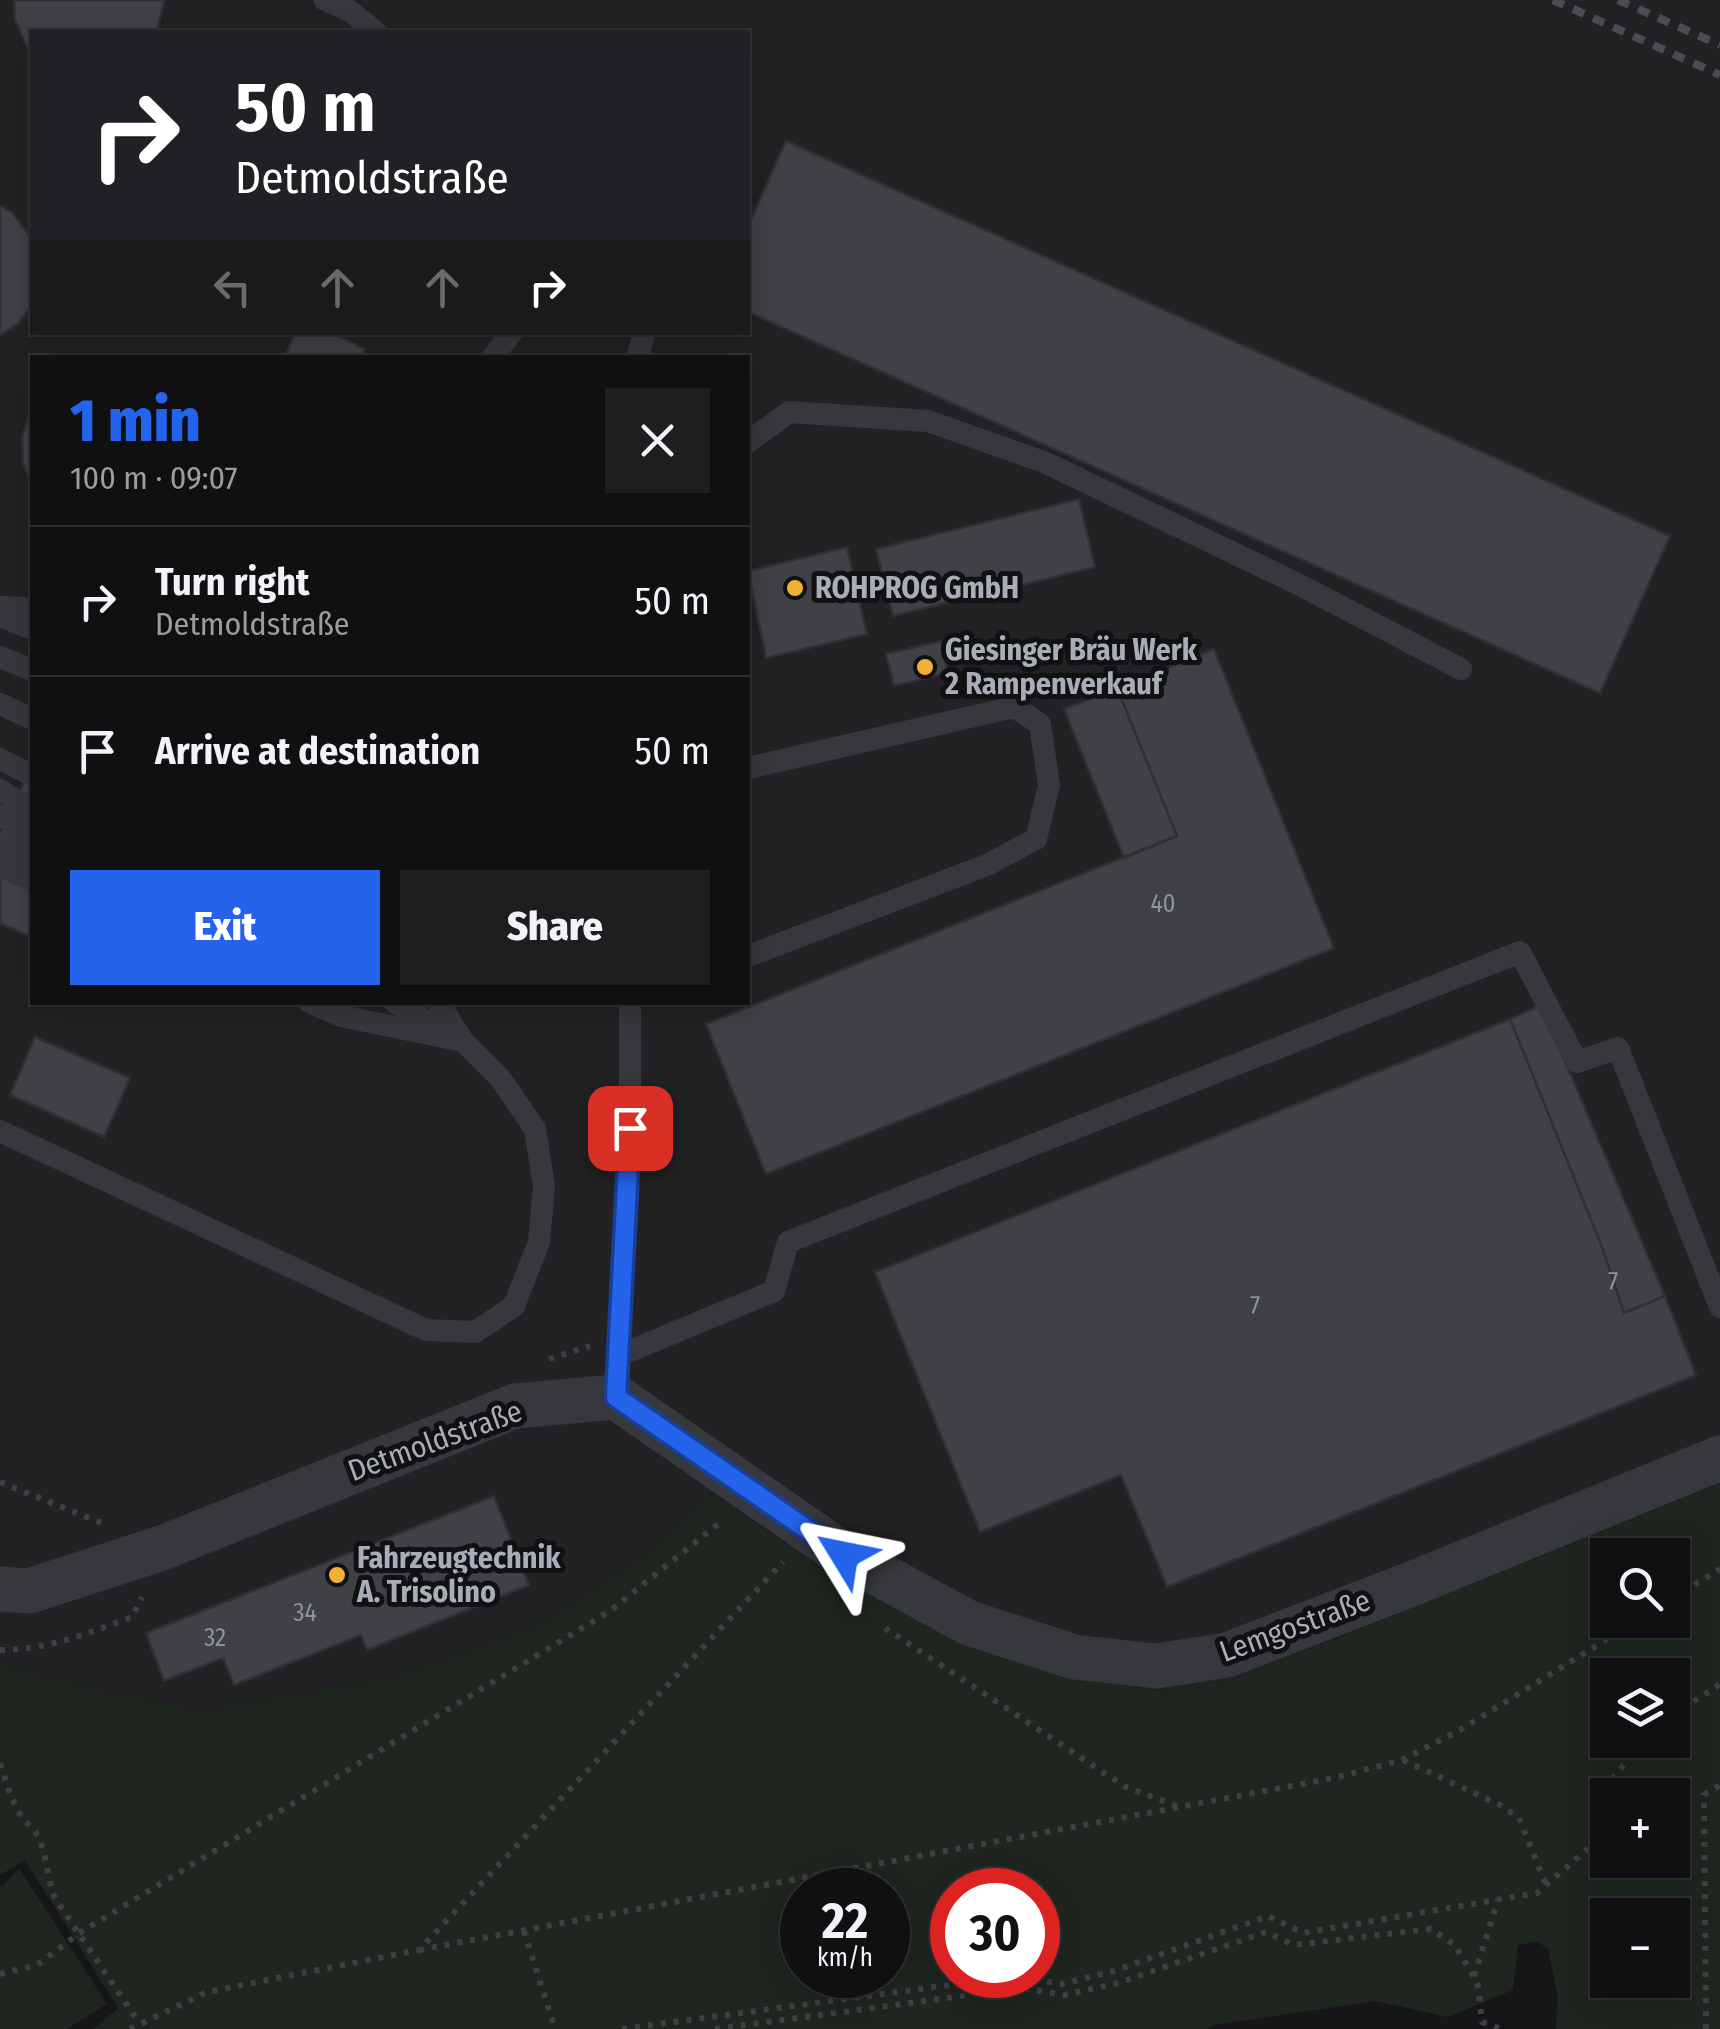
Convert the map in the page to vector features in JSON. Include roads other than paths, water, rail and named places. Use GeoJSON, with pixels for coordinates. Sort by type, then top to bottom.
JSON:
{"type":"FeatureCollection","features":[{"type":"Feature","properties":{"kind":"street","name":"Lemgostraße"},"geometry":{"type":"LineString","coordinates":[[617,1377],[844,1555],[969,1623],[1074,1657],[1156,1666],[1227,1655],[1720,1458]]}},
{"type":"Feature","properties":{"kind":"street","name":"Detmoldstraße"},"geometry":{"type":"LineString","coordinates":[[0,1589],[29,1592],[158,1570],[515,1406],[617,1377]]}},
{"type":"Feature","properties":{"kind":"lane"},"geometry":{"type":"LineString","coordinates":[[325,0],[350,11],[374,30]]}},
{"type":"Feature","properties":{"kind":"lane"},"geometry":{"type":"LineString","coordinates":[[494,355],[510,335]]}},
{"type":"Feature","properties":{"kind":"lane"},"geometry":{"type":"LineString","coordinates":[[750,441],[789,412],[928,422],[1044,462],[1296,583],[1461,670]]}},
{"type":"Feature","properties":{"kind":"lane"},"geometry":{"type":"LineString","coordinates":[[0,607],[30,608]]}},
{"type":"Feature","properties":{"kind":"lane"},"geometry":{"type":"LineString","coordinates":[[0,616],[30,628]]}},
{"type":"Feature","properties":{"kind":"lane"},"geometry":{"type":"LineString","coordinates":[[0,656],[30,669]]}},
{"type":"Feature","properties":{"kind":"lane"},"geometry":{"type":"LineString","coordinates":[[0,704],[30,718]]}},
{"type":"Feature","properties":{"kind":"lane"},"geometry":{"type":"LineString","coordinates":[[750,768],[1014,707],[1040,724],[1049,785],[1036,839],[987,865],[750,955]]}},
{"type":"Feature","properties":{"kind":"lane"},"geometry":{"type":"LineString","coordinates":[[0,760],[30,773]]}},
{"type":"Feature","properties":{"kind":"lane"},"geometry":{"type":"LineString","coordinates":[[0,790],[30,809]]}},
{"type":"Feature","properties":{"kind":"lane"},"geometry":{"type":"LineString","coordinates":[[0,816],[30,833]]}},
{"type":"Feature","properties":{"kind":"lane"},"geometry":{"type":"LineString","coordinates":[[0,842],[30,855]]}},
{"type":"Feature","properties":{"kind":"lane"},"geometry":{"type":"LineString","coordinates":[[0,866],[30,879]]}},
{"type":"Feature","properties":{"kind":"lane"},"geometry":{"type":"LineString","coordinates":[[617,1377],[774,1291],[788,1242],[1520,952],[1577,1062],[1618,1048],[1720,1307]]}},
{"type":"Feature","properties":{"kind":"lane"},"geometry":{"type":"LineString","coordinates":[[316,1005],[341,1016],[463,1041]]}},
{"type":"Feature","properties":{"kind":"lane"},"geometry":{"type":"LineString","coordinates":[[364,1005],[421,1032]]}},
{"type":"Feature","properties":{"kind":"lane"},"geometry":{"type":"LineString","coordinates":[[399,1005],[463,1041]]}},
{"type":"Feature","properties":{"kind":"lane"},"geometry":{"type":"LineString","coordinates":[[0,1131],[426,1330],[475,1332],[514,1306],[540,1242],[544,1186],[534,1129],[500,1078],[420,1005]]}},
{"type":"Feature","properties":{"kind":"lane"},"geometry":{"type":"LineString","coordinates":[[440,1005],[463,1041]]}},
{"type":"Feature","properties":{"kind":"lane"},"geometry":{"type":"LineString","coordinates":[[617,1377],[633,1005]]}},
{"type":"Feature","properties":{"kind":"railway"},"geometry":{"type":"LineString","coordinates":[[1553,0],[1720,75]]}},
{"type":"Feature","properties":{"kind":"railway"},"geometry":{"type":"LineString","coordinates":[[1618,0],[1720,45]]}},
{"type":"Feature","properties":{"kind":"place","name":"ROHPROG GmbH"},"geometry":{"type":"Point","coordinates":[795,588]}},
{"type":"Feature","properties":{"kind":"place","name":"Giesinger Bräu Werk 2 Rampenverkauf"},"geometry":{"type":"Point","coordinates":[925,667]}},
{"type":"Feature","properties":{"kind":"place","name":"Fahrzeugtechnik A. Trisolino"},"geometry":{"type":"Point","coordinates":[337,1575]}}]}
